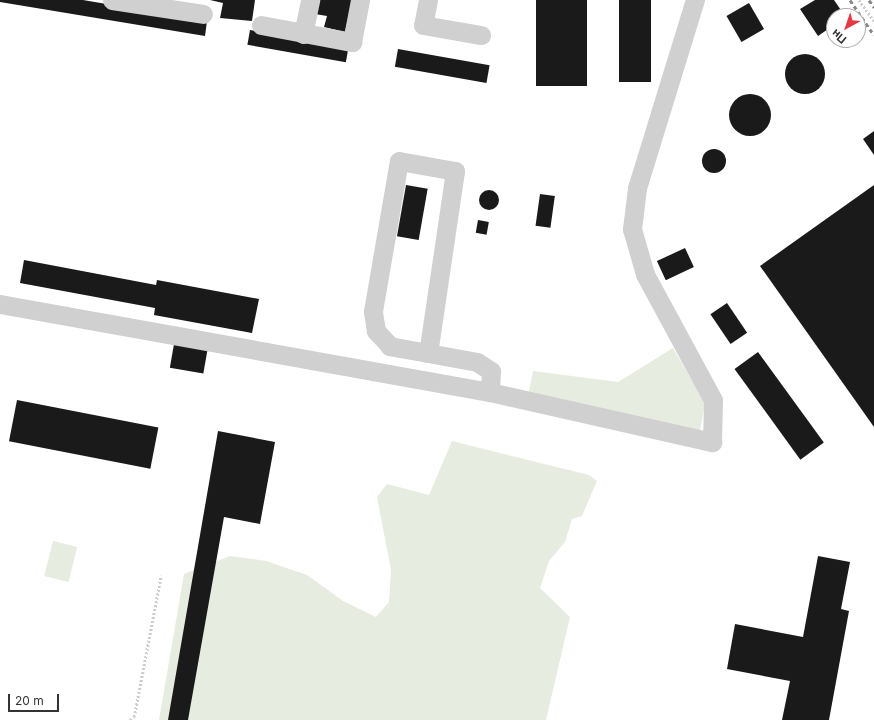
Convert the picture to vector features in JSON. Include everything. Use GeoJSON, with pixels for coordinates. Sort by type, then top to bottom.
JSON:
{"type":"FeatureCollection","features":[{"type":"Feature","properties":{"kind":"lane"},"geometry":{"type":"LineString","coordinates":[[112,0],[203,14]]}},
{"type":"Feature","properties":{"kind":"lane"},"geometry":{"type":"LineString","coordinates":[[302,34],[310,0]]}},
{"type":"Feature","properties":{"kind":"lane"},"geometry":{"type":"LineString","coordinates":[[261,25],[302,34],[352,42],[360,0]]}},
{"type":"Feature","properties":{"kind":"lane"},"geometry":{"type":"LineString","coordinates":[[428,0],[423,25],[481,35]]}},
{"type":"Feature","properties":{"kind":"lane"},"geometry":{"type":"LineString","coordinates":[[0,304],[490,392],[712,442],[713,400],[645,274],[632,229],[637,188],[695,0]]}},
{"type":"Feature","properties":{"kind":"lane"},"geometry":{"type":"LineString","coordinates":[[428,353],[455,171],[399,161],[373,311],[376,331],[390,346],[428,353],[477,362],[490,371],[490,392]]}},
{"type":"Feature","properties":{"kind":"path"},"geometry":{"type":"LineString","coordinates":[[859,0],[874,21]]}},
{"type":"Feature","properties":{"kind":"path"},"geometry":{"type":"LineString","coordinates":[[132,719],[161,576]]}},
{"type":"Feature","properties":{"kind":"shaded area"},"geometry":{"type":"Polygon","coordinates":[[[673,348],[705,403],[700,431],[528,396],[533,371],[618,382],[673,348]]]}},
{"type":"Feature","properties":{"kind":"shaded area"},"geometry":{"type":"Polygon","coordinates":[[[452,441],[589,475],[597,481],[582,516],[572,519],[565,542],[549,561],[540,588],[570,617],[546,720],[159,720],[184,574],[230,556],[266,561],[307,575],[343,601],[376,617],[389,602],[391,570],[377,497],[387,484],[429,495],[452,441]]]}},
{"type":"Feature","properties":{"kind":"shaded area"},"geometry":{"type":"Polygon","coordinates":[[[53,541],[77,547],[69,582],[44,576],[53,541]]]}},
{"type":"Feature","properties":{"kind":"building"},"geometry":{"type":"Polygon","coordinates":[[[0,0],[83,0],[207,21],[205,36],[0,2],[0,0]]]}},
{"type":"Feature","properties":{"kind":"building"},"geometry":{"type":"Polygon","coordinates":[[[210,0],[255,0],[252,21],[220,18],[223,3],[210,0]]]}},
{"type":"Feature","properties":{"kind":"building"},"geometry":{"type":"Polygon","coordinates":[[[318,0],[352,0],[345,32],[324,27],[327,16],[315,14],[318,0]]]}},
{"type":"Feature","properties":{"kind":"building"},"geometry":{"type":"Polygon","coordinates":[[[536,0],[587,0],[587,86],[536,86],[536,0]]]}},
{"type":"Feature","properties":{"kind":"building"},"geometry":{"type":"Polygon","coordinates":[[[619,0],[651,0],[651,82],[619,82],[619,0]]]}},
{"type":"Feature","properties":{"kind":"building"},"geometry":{"type":"Polygon","coordinates":[[[815,0],[834,0],[840,8],[826,8],[826,30],[818,36],[800,9],[815,0]]]}},
{"type":"Feature","properties":{"kind":"building"},"geometry":{"type":"Polygon","coordinates":[[[749,3],[764,29],[741,42],[726,16],[749,3]]]}},
{"type":"Feature","properties":{"kind":"building"},"geometry":{"type":"Polygon","coordinates":[[[250,30],[348,47],[346,62],[247,45],[250,30]]]}},
{"type":"Feature","properties":{"kind":"building"},"geometry":{"type":"Polygon","coordinates":[[[398,49],[490,65],[486,83],[395,67],[398,49]]]}},
{"type":"Feature","properties":{"kind":"building"},"geometry":{"type":"Polygon","coordinates":[[[809,54],[816,57],[822,63],[825,74],[824,82],[816,91],[809,94],[801,94],[794,91],[786,82],[785,70],[788,63],[797,55],[809,54]]]}},
{"type":"Feature","properties":{"kind":"building"},"geometry":{"type":"Polygon","coordinates":[[[750,94],[765,100],[771,115],[765,130],[750,136],[735,130],[729,115],[735,100],[750,94]]]}},
{"type":"Feature","properties":{"kind":"building"},"geometry":{"type":"Polygon","coordinates":[[[874,131],[874,155],[863,139],[874,131]]]}},
{"type":"Feature","properties":{"kind":"building"},"geometry":{"type":"Polygon","coordinates":[[[714,149],[722,153],[726,161],[722,169],[714,173],[706,169],[702,161],[706,153],[714,149]]]}},
{"type":"Feature","properties":{"kind":"building"},"geometry":{"type":"Polygon","coordinates":[[[406,185],[428,189],[419,240],[397,236],[406,185]]]}},
{"type":"Feature","properties":{"kind":"building"},"geometry":{"type":"Polygon","coordinates":[[[874,185],[874,427],[760,266],[874,185]]]}},
{"type":"Feature","properties":{"kind":"building"},"geometry":{"type":"Polygon","coordinates":[[[489,190],[496,193],[499,200],[496,207],[489,210],[482,207],[479,200],[482,193],[489,190]]]}},
{"type":"Feature","properties":{"kind":"building"},"geometry":{"type":"Polygon","coordinates":[[[540,194],[555,196],[550,228],[536,226],[540,194]]]}},
{"type":"Feature","properties":{"kind":"building"},"geometry":{"type":"Polygon","coordinates":[[[478,220],[489,222],[487,235],[476,233],[478,220]]]}},
{"type":"Feature","properties":{"kind":"building"},"geometry":{"type":"Polygon","coordinates":[[[685,248],[694,267],[666,280],[657,261],[685,248]]]}},
{"type":"Feature","properties":{"kind":"building"},"geometry":{"type":"Polygon","coordinates":[[[24,260],[156,285],[157,280],[259,299],[252,333],[154,315],[155,308],[20,283],[24,260]]]}},
{"type":"Feature","properties":{"kind":"building"},"geometry":{"type":"Polygon","coordinates":[[[727,303],[747,333],[731,344],[710,314],[727,303]]]}},
{"type":"Feature","properties":{"kind":"building"},"geometry":{"type":"Polygon","coordinates":[[[174,344],[207,350],[203,374],[170,368],[174,344]]]}},
{"type":"Feature","properties":{"kind":"building"},"geometry":{"type":"Polygon","coordinates":[[[758,352],[824,443],[800,460],[735,369],[758,352]]]}},
{"type":"Feature","properties":{"kind":"building"},"geometry":{"type":"Polygon","coordinates":[[[17,400],[158,427],[150,469],[9,441],[17,400]]]}},
{"type":"Feature","properties":{"kind":"building"},"geometry":{"type":"Polygon","coordinates":[[[218,431],[275,442],[260,524],[224,517],[188,720],[168,720],[218,431]]]}},
{"type":"Feature","properties":{"kind":"building"},"geometry":{"type":"Polygon","coordinates":[[[818,556],[850,562],[841,609],[849,611],[829,720],[782,720],[790,681],[727,669],[735,624],[803,637],[818,556]]]}},
{"type":"Feature","properties":{"kind":"railway"},"geometry":{"type":"LineString","coordinates":[[850,0],[874,35]]}},
{"type":"Feature","properties":{"kind":"railway"},"geometry":{"type":"LineString","coordinates":[[869,0],[874,7]]}}]}
